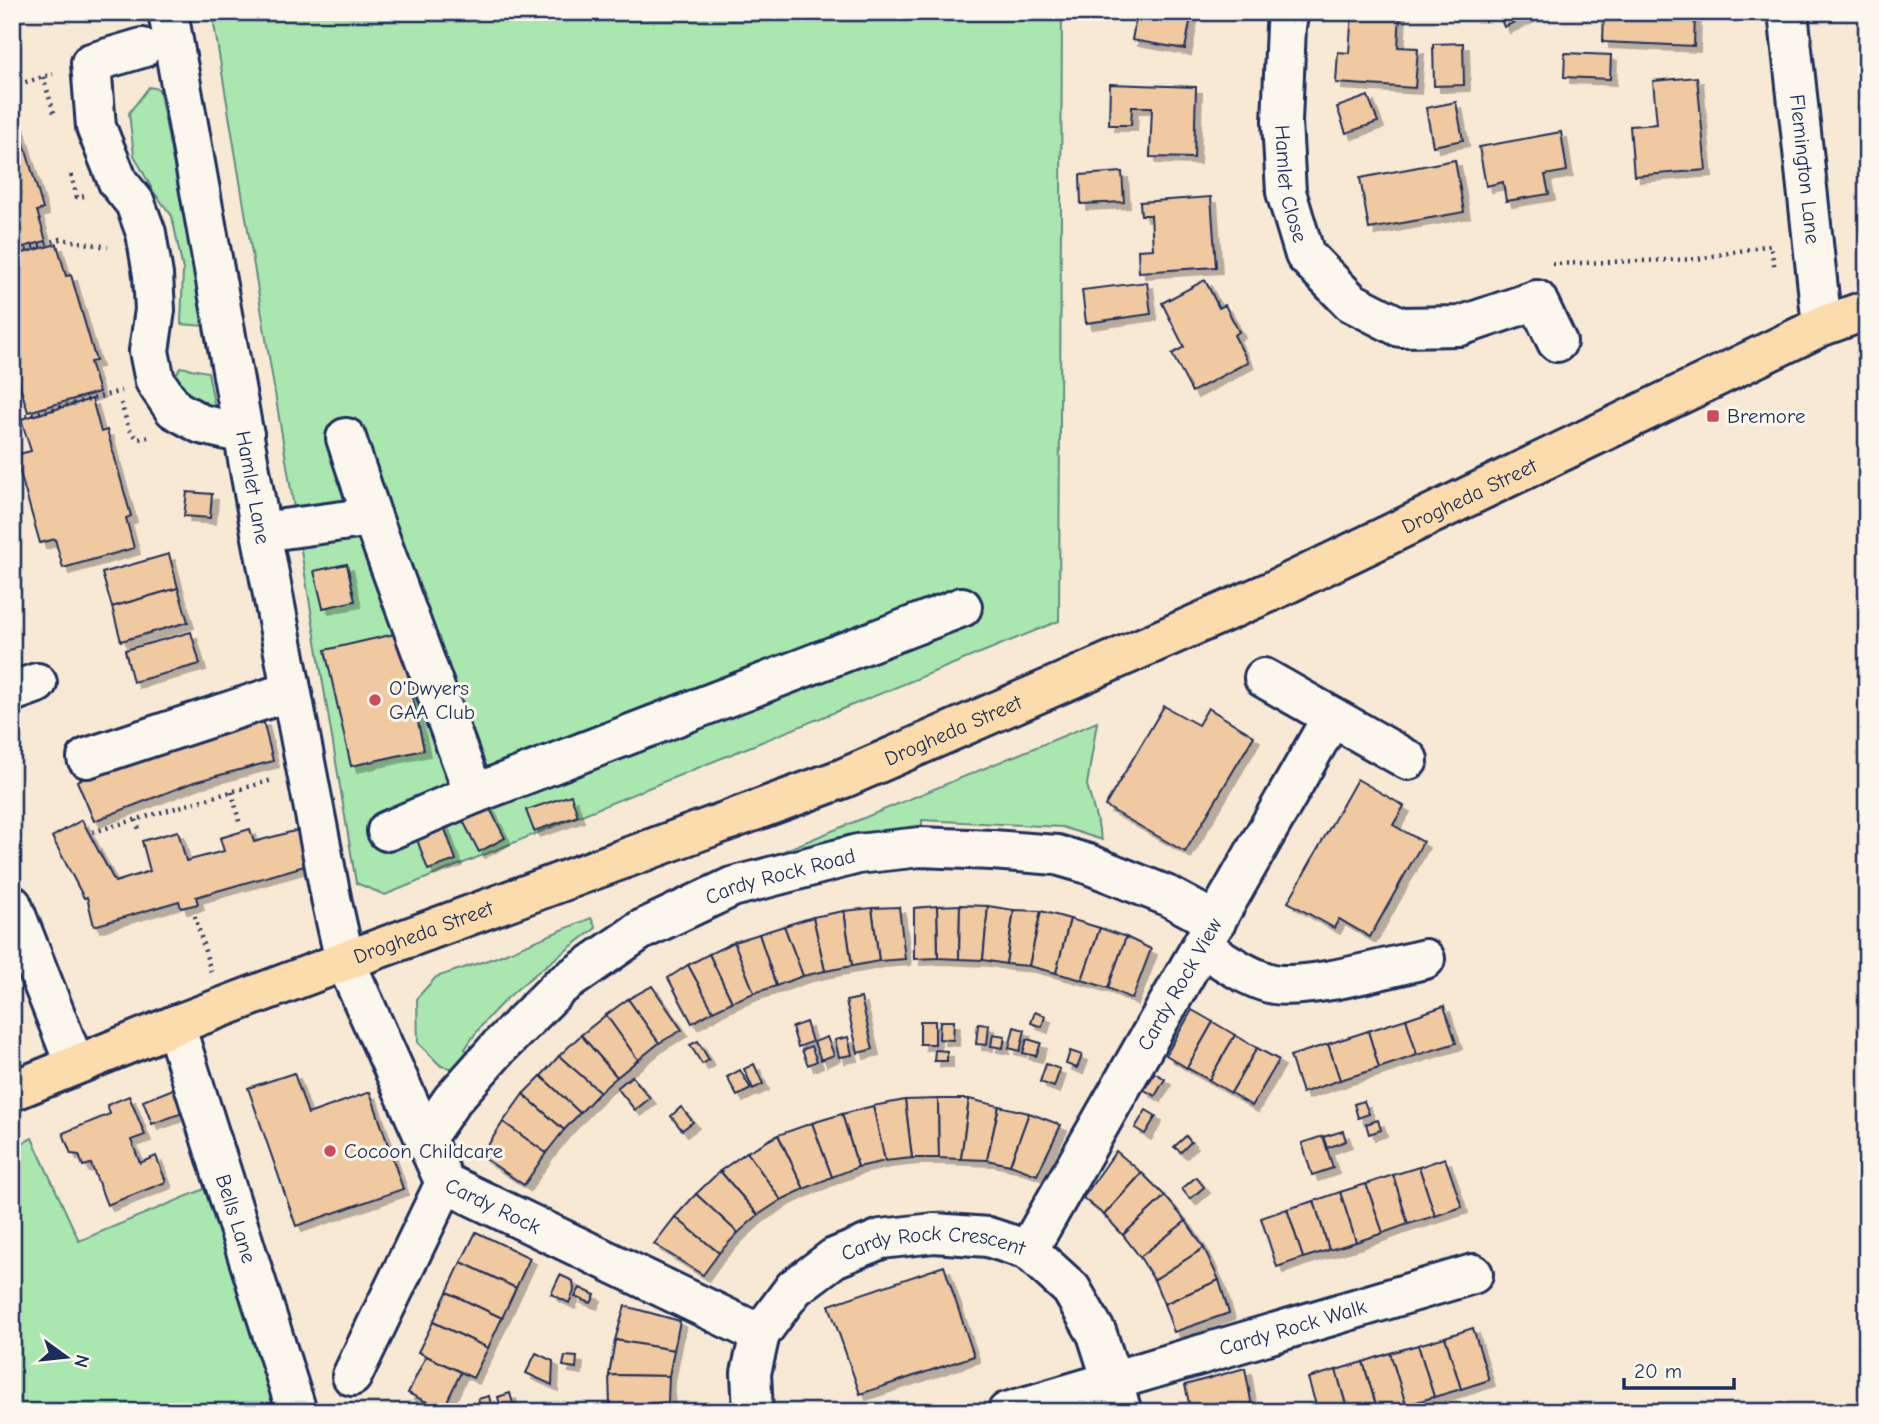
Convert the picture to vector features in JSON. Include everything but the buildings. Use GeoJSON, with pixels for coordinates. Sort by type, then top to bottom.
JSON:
{"type":"FeatureCollection","features":[{"type":"Feature","properties":{"kind":"main road","name":"Drogheda Street"},"geometry":{"type":"LineString","coordinates":[[12,1091],[175,1025],[345,961],[844,778],[1269,592],[1822,326],[1867,310]]}},
{"type":"Feature","properties":{"kind":"street","name":"Hamlet Lane"},"geometry":{"type":"LineString","coordinates":[[168,12],[261,532],[345,961]]}},
{"type":"Feature","properties":{"kind":"street","name":"Hamlet Close"},"geometry":{"type":"LineString","coordinates":[[1289,12],[1286,26],[1282,122],[1286,192],[1305,255],[1352,302],[1400,327],[1460,326],[1537,300]]}},
{"type":"Feature","properties":{"kind":"street","name":"Flemington Lane"},"geometry":{"type":"LineString","coordinates":[[1788,12],[1822,326]]}},
{"type":"Feature","properties":{"kind":"street"},"geometry":{"type":"LineString","coordinates":[[142,48],[91,63],[96,127],[118,183],[135,203],[146,233],[153,275],[155,310],[149,351],[155,381],[174,409],[201,424],[244,434]]}},
{"type":"Feature","properties":{"kind":"street"},"geometry":{"type":"LineString","coordinates":[[1537,300],[1557,342]]}},
{"type":"Feature","properties":{"kind":"street"},"geometry":{"type":"LineString","coordinates":[[346,438],[372,517],[474,794]]}},
{"type":"Feature","properties":{"kind":"street"},"geometry":{"type":"LineString","coordinates":[[261,532],[372,517]]}},
{"type":"Feature","properties":{"kind":"street"},"geometry":{"type":"LineString","coordinates":[[387,831],[474,794],[962,607]]}},
{"type":"Feature","properties":{"kind":"street"},"geometry":{"type":"LineString","coordinates":[[1264,678],[1408,760]]}},
{"type":"Feature","properties":{"kind":"street"},"geometry":{"type":"LineString","coordinates":[[87,758],[291,691]]}},
{"type":"Feature","properties":{"kind":"street","name":"Cardy Rock View"},"geometry":{"type":"LineString","coordinates":[[1028,1250],[1332,717]]}},
{"type":"Feature","properties":{"kind":"street","name":"Cardy Rock Road"},"geometry":{"type":"LineString","coordinates":[[425,1139],[452,1100],[559,987],[641,930],[732,887],[858,854],[920,847],[992,850],[1057,855],[1088,864],[1168,896],[1262,980],[1272,984],[1299,986],[1425,959]]}},
{"type":"Feature","properties":{"kind":"street"},"geometry":{"type":"LineString","coordinates":[[12,905],[75,1065]]}},
{"type":"Feature","properties":{"kind":"street","name":"Cardy Rock"},"geometry":{"type":"LineString","coordinates":[[345,961],[445,1184],[760,1334]]}},
{"type":"Feature","properties":{"kind":"street","name":"Bells Lane"},"geometry":{"type":"LineString","coordinates":[[175,1025],[297,1412]]}},
{"type":"Feature","properties":{"kind":"street"},"geometry":{"type":"LineString","coordinates":[[352,1376],[445,1184]]}},
{"type":"Feature","properties":{"kind":"street","name":"Cardy Rock Crescent"},"geometry":{"type":"LineString","coordinates":[[753,1412],[751,1373],[760,1334],[794,1289],[834,1258],[881,1239],[934,1233],[988,1237],[1028,1250],[1071,1289],[1097,1334],[1117,1395]]}},
{"type":"Feature","properties":{"kind":"street","name":"Cardy Rock Walk"},"geometry":{"type":"LineString","coordinates":[[1007,1412],[1117,1395],[1473,1274]]}},
{"type":"Feature","properties":{"kind":"path"},"geometry":{"type":"LineString","coordinates":[[12,253],[61,239],[108,247]]}},
{"type":"Feature","properties":{"kind":"path"},"geometry":{"type":"LineString","coordinates":[[1537,300],[1541,264],[1698,259],[1770,245],[1777,280]]}},
{"type":"Feature","properties":{"kind":"path"},"geometry":{"type":"LineString","coordinates":[[12,420],[155,381]]}},
{"type":"Feature","properties":{"kind":"path"},"geometry":{"type":"LineString","coordinates":[[93,832],[307,770]]}},
{"type":"Feature","properties":{"kind":"path"},"geometry":{"type":"LineString","coordinates":[[232,792],[240,825]]}},
{"type":"Feature","properties":{"kind":"path"},"geometry":{"type":"LineString","coordinates":[[136,820],[140,833]]}},
{"type":"Feature","properties":{"kind":"path"},"geometry":{"type":"LineString","coordinates":[[195,916],[213,981]]}},
{"type":"Feature","properties":{"kind":"green space","name":"O'Dwyers GAA Club"},"geometry":{"type":"Polygon","coordinates":[[[212,12],[1062,12],[1059,621],[385,895],[356,883],[212,12]]]}},
{"type":"Feature","properties":{"kind":"green space"},"geometry":{"type":"Polygon","coordinates":[[[149,87],[159,89],[205,326],[181,324],[183,270],[172,216],[153,191],[134,155],[129,113],[149,87]]]}},
{"type":"Feature","properties":{"kind":"green space"},"geometry":{"type":"Polygon","coordinates":[[[180,367],[208,372],[215,409],[202,404],[188,393],[176,376],[180,367]]]}},
{"type":"Feature","properties":{"kind":"green space"},"geometry":{"type":"Polygon","coordinates":[[[1097,722],[1087,785],[1102,840],[1062,827],[922,820],[922,839],[754,863],[1097,722]]]}},
{"type":"Feature","properties":{"kind":"green space"},"geometry":{"type":"Polygon","coordinates":[[[591,918],[596,928],[525,982],[492,1014],[465,1049],[473,1057],[464,1071],[441,1066],[418,1043],[417,998],[436,977],[494,958],[591,918]]]}},
{"type":"Feature","properties":{"kind":"green space"},"geometry":{"type":"Polygon","coordinates":[[[32,1138],[79,1241],[214,1185],[287,1412],[12,1412],[12,1148],[32,1138]]]}},
{"type":"Feature","properties":{"kind":"place","name":"Bremore"},"geometry":{"type":"Point","coordinates":[1713,416]}},
{"type":"Feature","properties":{"kind":"place","name":"O'Dwyers GAA Club"},"geometry":{"type":"Point","coordinates":[375,700]}},
{"type":"Feature","properties":{"kind":"place","name":"Cocoon Childcare"},"geometry":{"type":"Point","coordinates":[330,1151]}}]}
